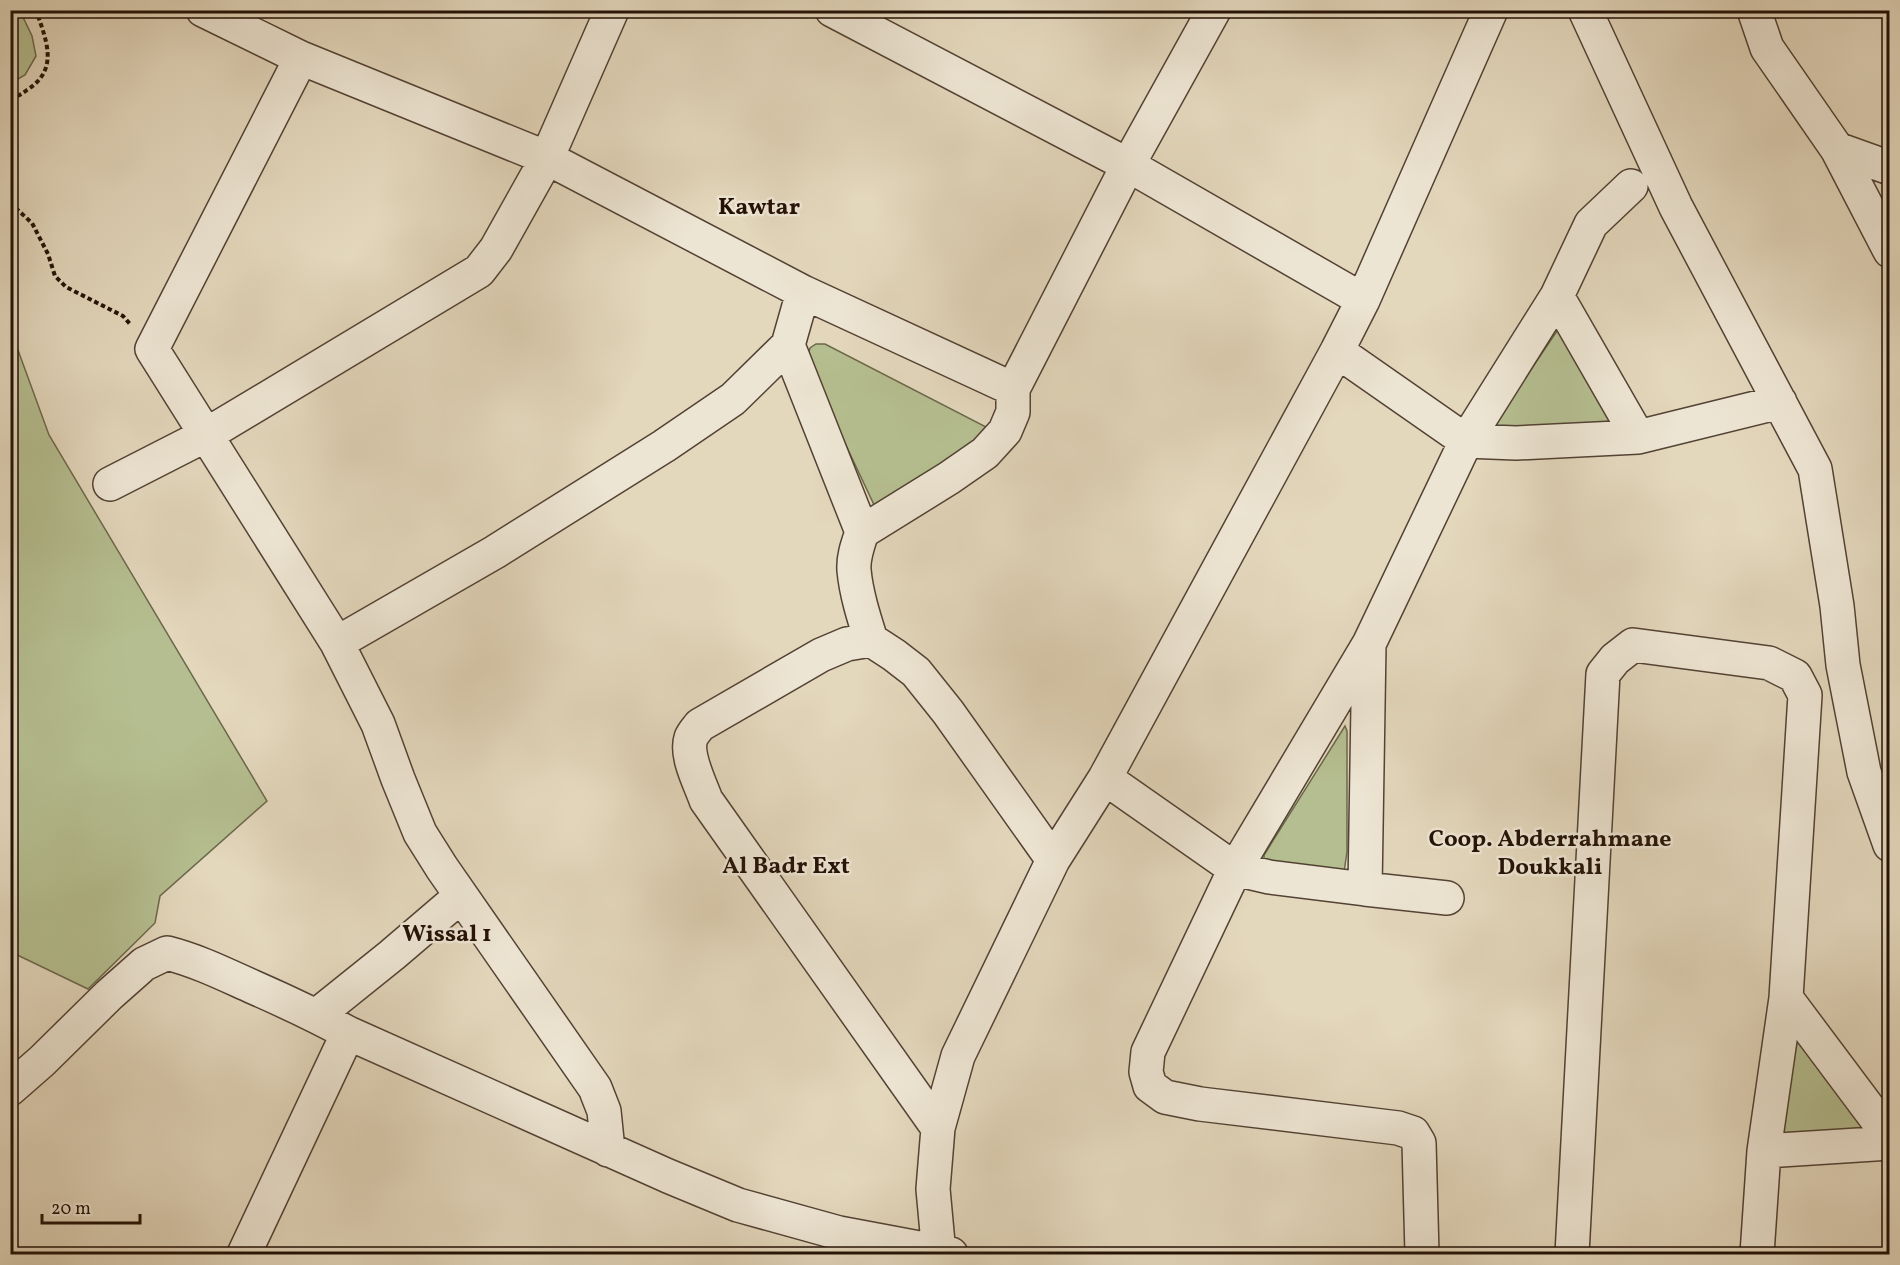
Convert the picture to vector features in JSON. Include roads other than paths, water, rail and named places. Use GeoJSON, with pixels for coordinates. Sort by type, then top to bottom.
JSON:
{"type":"FeatureCollection","features":[{"type":"Feature","properties":{"kind":"street"},"geometry":{"type":"LineString","coordinates":[[203,10],[301,58],[547,158],[803,292],[1012,389]]}},
{"type":"Feature","properties":{"kind":"street"},"geometry":{"type":"LineString","coordinates":[[110,484],[206,435],[478,271],[496,249],[547,158],[612,10]]}},
{"type":"Feature","properties":{"kind":"street"},"geometry":{"type":"LineString","coordinates":[[832,10],[1128,165],[1363,300]]}},
{"type":"Feature","properties":{"kind":"street"},"geometry":{"type":"LineString","coordinates":[[1053,860],[948,712],[916,672],[871,640],[854,569],[856,549],[862,532],[985,453],[1005,431],[1012,412],[1012,389],[1128,165],[1214,10]]}},
{"type":"Feature","properties":{"kind":"street"},"geometry":{"type":"LineString","coordinates":[[10,1089],[144,964],[167,953],[197,961],[348,1033],[608,1150],[738,1205],[839,1233],[943,1254],[933,1189],[938,1128],[958,1056],[1053,860],[1105,778],[1363,300],[1491,10]]}},
{"type":"Feature","properties":{"kind":"street"},"geometry":{"type":"LineString","coordinates":[[1585,10],[1676,207],[1815,469],[1837,606],[1843,665],[1864,772],[1890,845]]}},
{"type":"Feature","properties":{"kind":"street"},"geometry":{"type":"LineString","coordinates":[[1754,10],[1767,48],[1837,149],[1890,251]]}},
{"type":"Feature","properties":{"kind":"street"},"geometry":{"type":"LineString","coordinates":[[301,58],[152,349],[337,643],[378,724],[420,833],[461,896],[595,1088],[604,1111],[608,1150]]}},
{"type":"Feature","properties":{"kind":"street"},"geometry":{"type":"LineString","coordinates":[[1837,149],[1890,168]]}},
{"type":"Feature","properties":{"kind":"street"},"geometry":{"type":"LineString","coordinates":[[1422,1254],[1419,1143],[1413,1133],[1398,1128],[1188,1102],[1165,1097],[1150,1086],[1146,1072],[1148,1053],[1235,869],[1369,644],[1466,441],[1557,296],[1591,224],[1631,186]]}},
{"type":"Feature","properties":{"kind":"street"},"geometry":{"type":"LineString","coordinates":[[337,643],[495,552],[664,446],[733,399],[788,345],[803,292]]}},
{"type":"Feature","properties":{"kind":"street"},"geometry":{"type":"LineString","coordinates":[[1557,296],[1638,437]]}},
{"type":"Feature","properties":{"kind":"street"},"geometry":{"type":"LineString","coordinates":[[788,345],[862,532]]}},
{"type":"Feature","properties":{"kind":"street"},"geometry":{"type":"LineString","coordinates":[[1337,351],[1466,441],[1516,443],[1638,437],[1780,402]]}},
{"type":"Feature","properties":{"kind":"street"},"geometry":{"type":"LineString","coordinates":[[871,640],[847,644],[821,655],[700,725],[691,737],[689,749],[706,800],[938,1128]]}},
{"type":"Feature","properties":{"kind":"street"},"geometry":{"type":"LineString","coordinates":[[1365,889],[1369,644]]}},
{"type":"Feature","properties":{"kind":"street"},"geometry":{"type":"LineString","coordinates":[[1572,1254],[1603,674],[1615,659],[1633,645],[1769,663],[1795,676],[1805,695],[1786,998],[1764,1151],[1757,1254]]}},
{"type":"Feature","properties":{"kind":"street"},"geometry":{"type":"LineString","coordinates":[[1105,778],[1235,869],[1269,877],[1447,898]]}},
{"type":"Feature","properties":{"kind":"street"},"geometry":{"type":"LineString","coordinates":[[316,1016],[461,896]]}},
{"type":"Feature","properties":{"kind":"street"},"geometry":{"type":"LineString","coordinates":[[1786,998],[1890,1137]]}},
{"type":"Feature","properties":{"kind":"street"},"geometry":{"type":"LineString","coordinates":[[248,1253],[348,1033]]}},
{"type":"Feature","properties":{"kind":"street"},"geometry":{"type":"LineString","coordinates":[[1764,1151],[1890,1143]]}},
{"type":"Feature","properties":{"kind":"district","name":"Kawtar"},"geometry":{"type":"Point","coordinates":[759,206]}},
{"type":"Feature","properties":{"kind":"district","name":"Coop. Abderrahmane Doukkali"},"geometry":{"type":"Point","coordinates":[1550,852]}},
{"type":"Feature","properties":{"kind":"district","name":"Al Badr Ext"},"geometry":{"type":"Point","coordinates":[786,865]}},
{"type":"Feature","properties":{"kind":"district","name":"Wissal 1"},"geometry":{"type":"Point","coordinates":[447,933]}}]}
